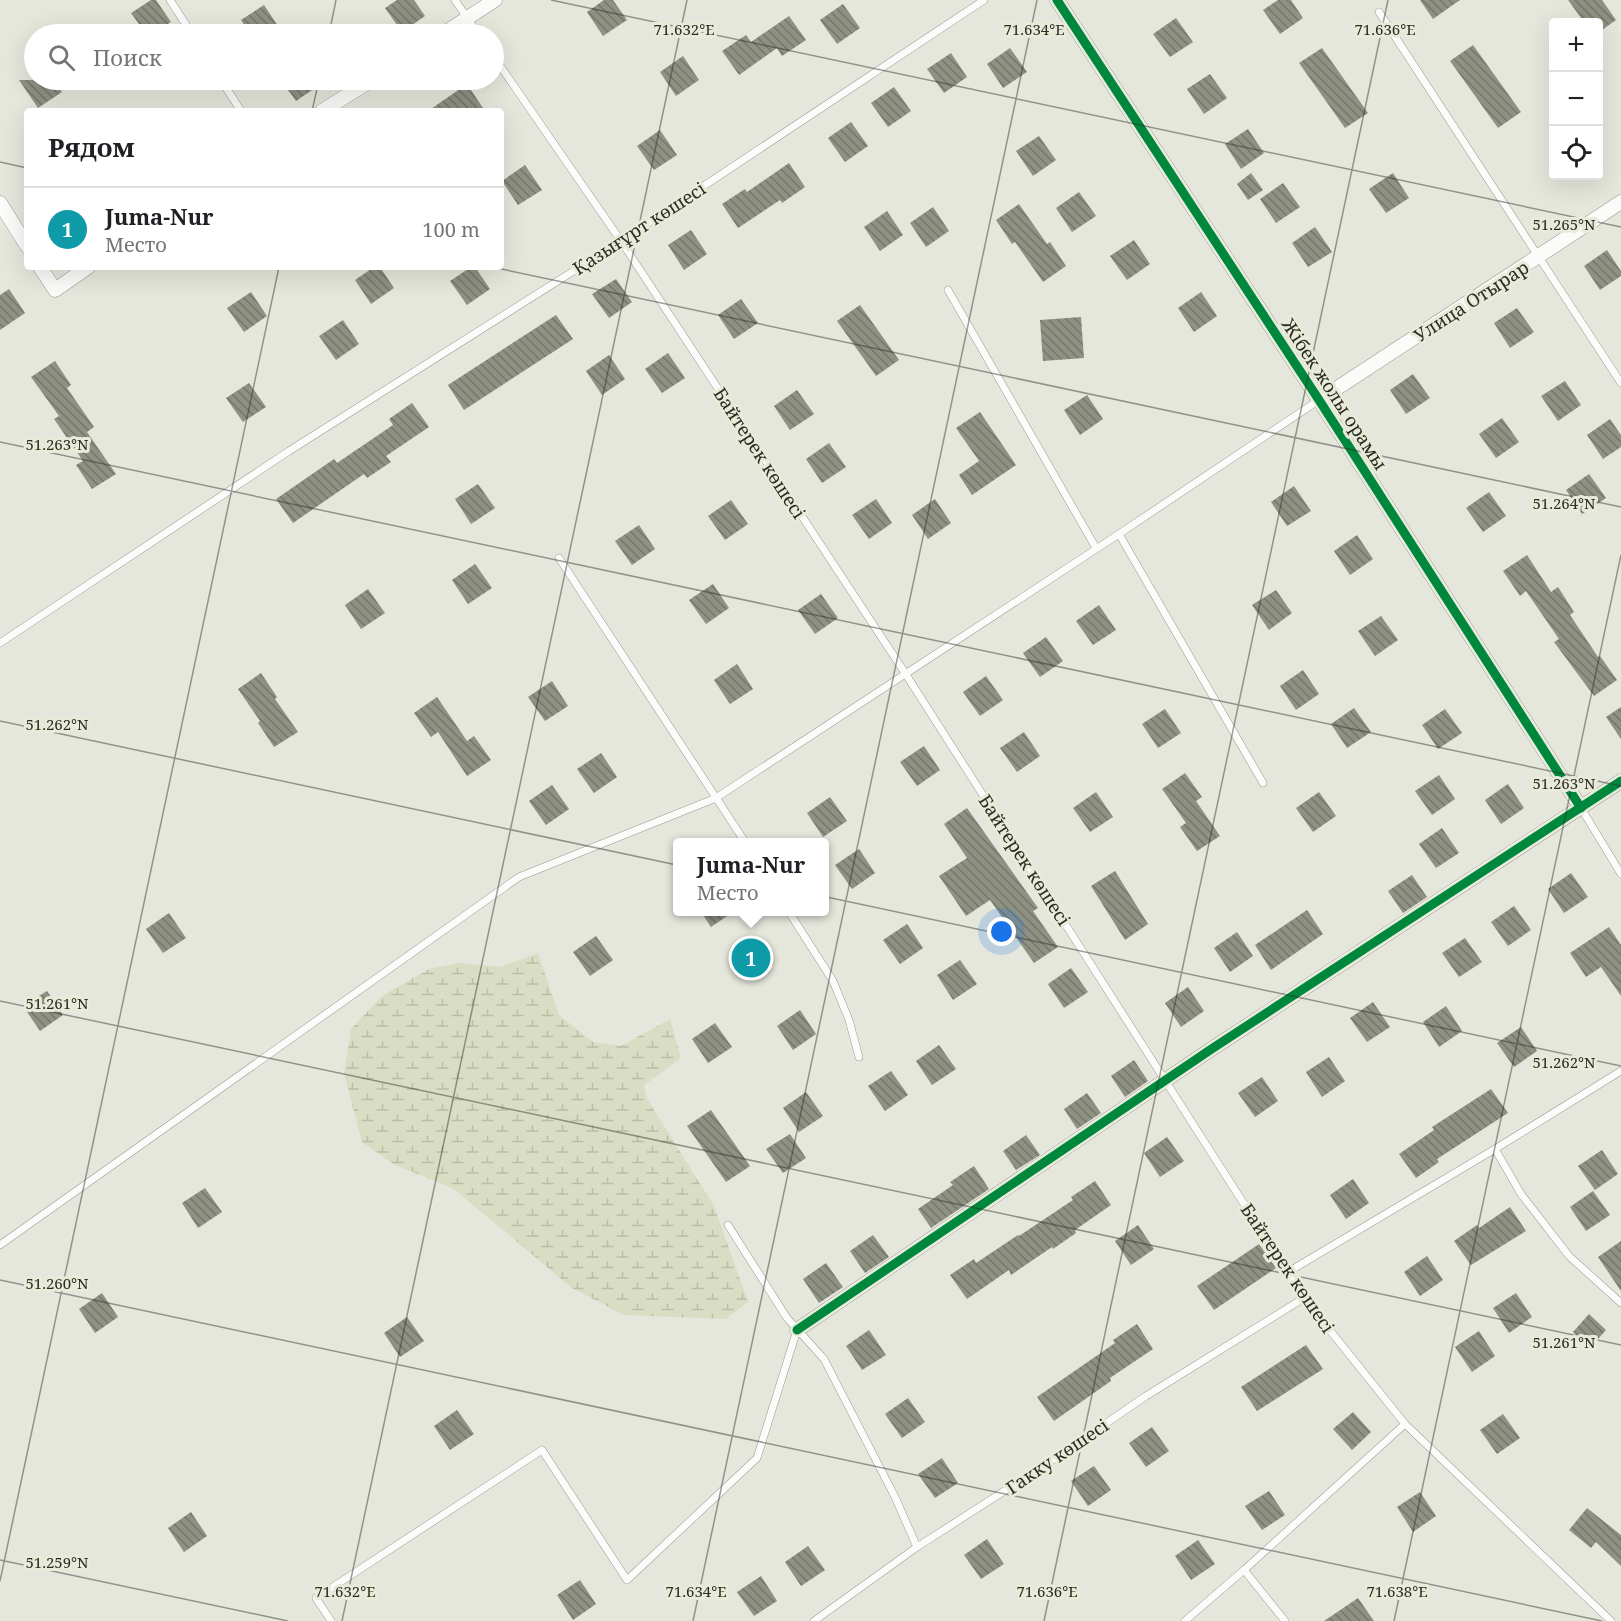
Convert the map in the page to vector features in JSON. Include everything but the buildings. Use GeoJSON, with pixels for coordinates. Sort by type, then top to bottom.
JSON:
{"type":"FeatureCollection","features":[{"type":"Feature","properties":{"kind":"street"},"geometry":{"type":"LineString","coordinates":[[459,24],[495,0]]}},
{"type":"Feature","properties":{"kind":"street","name":"Жібек жолы орамы"},"geometry":{"type":"LineString","coordinates":[[1058,0],[1581,808]]}},
{"type":"Feature","properties":{"kind":"street"},"geometry":{"type":"LineString","coordinates":[[327,108],[356,90]]}},
{"type":"Feature","properties":{"kind":"street","name":"Улица Отырар"},"geometry":{"type":"LineString","coordinates":[[1319,400],[1621,202]]}},
{"type":"Feature","properties":{"kind":"street"},"geometry":{"type":"LineString","coordinates":[[0,203],[24,241]]}},
{"type":"Feature","properties":{"kind":"street"},"geometry":{"type":"LineString","coordinates":[[42,270],[55,290],[84,270]]}},
{"type":"Feature","properties":{"kind":"street"},"geometry":{"type":"LineString","coordinates":[[797,1330],[1166,1081],[1621,781]]}},
{"type":"Feature","properties":{"kind":"lane"},"geometry":{"type":"LineString","coordinates":[[170,0],[186,24]]}},
{"type":"Feature","properties":{"kind":"lane"},"geometry":{"type":"LineString","coordinates":[[455,0],[471,24]]}},
{"type":"Feature","properties":{"kind":"lane","name":"Қазығұрт көшесі"},"geometry":{"type":"LineString","coordinates":[[0,643],[289,451],[621,241],[984,0]]}},
{"type":"Feature","properties":{"kind":"lane"},"geometry":{"type":"LineString","coordinates":[[1379,12],[1621,383]]}},
{"type":"Feature","properties":{"kind":"lane","name":"Байтерек көшесі"},"geometry":{"type":"LineString","coordinates":[[504,71],[621,241],[905,674],[1304,1298],[1405,1424],[1611,1621]]}},
{"type":"Feature","properties":{"kind":"lane"},"geometry":{"type":"LineString","coordinates":[[227,90],[239,108]]}},
{"type":"Feature","properties":{"kind":"lane"},"geometry":{"type":"LineString","coordinates":[[948,290],[1096,548]]}},
{"type":"Feature","properties":{"kind":"lane"},"geometry":{"type":"LineString","coordinates":[[0,1245],[519,877],[716,798],[1319,400]]}},
{"type":"Feature","properties":{"kind":"lane"},"geometry":{"type":"LineString","coordinates":[[1119,534],[1263,783]]}},
{"type":"Feature","properties":{"kind":"lane"},"geometry":{"type":"LineString","coordinates":[[559,558],[742,838]]}},
{"type":"Feature","properties":{"kind":"lane"},"geometry":{"type":"LineString","coordinates":[[1581,808],[1621,874]]}},
{"type":"Feature","properties":{"kind":"lane"},"geometry":{"type":"LineString","coordinates":[[792,916],[833,981],[849,1020],[859,1057]]}},
{"type":"Feature","properties":{"kind":"lane"},"geometry":{"type":"LineString","coordinates":[[1287,1272],[1495,1149],[1621,1071]]}},
{"type":"Feature","properties":{"kind":"lane"},"geometry":{"type":"LineString","coordinates":[[1495,1149],[1521,1194],[1569,1256],[1621,1303]]}},
{"type":"Feature","properties":{"kind":"lane"},"geometry":{"type":"LineString","coordinates":[[728,1226],[797,1330],[824,1359],[895,1497],[917,1547]]}},
{"type":"Feature","properties":{"kind":"lane","name":"Гакку көшесі"},"geometry":{"type":"LineString","coordinates":[[814,1621],[917,1547],[1048,1463],[1146,1396],[1304,1298]]}},
{"type":"Feature","properties":{"kind":"lane"},"geometry":{"type":"LineString","coordinates":[[331,1621],[316,1598],[542,1450],[627,1580],[758,1458],[797,1330]]}},
{"type":"Feature","properties":{"kind":"lane"},"geometry":{"type":"LineString","coordinates":[[1185,1621],[1405,1424]]}},
{"type":"Feature","properties":{"kind":"lane"},"geometry":{"type":"LineString","coordinates":[[1244,1570],[1285,1621]]}},
{"type":"Feature","properties":{"kind":"green space"},"geometry":{"type":"Polygon","coordinates":[[[538,953],[559,1015],[593,1042],[621,1046],[670,1019],[681,1058],[644,1085],[647,1099],[714,1206],[748,1302],[726,1319],[624,1315],[572,1288],[454,1189],[393,1164],[362,1142],[344,1073],[351,1029],[382,996],[429,969],[459,963],[500,967],[538,953]]]}},
{"type":"Feature","properties":{"kind":"cycle path"},"geometry":{"type":"LineString","coordinates":[[1057,0],[1319,400],[1581,808]]}},
{"type":"Feature","properties":{"kind":"cycle path"},"geometry":{"type":"LineString","coordinates":[[797,1330],[1210,1050],[1621,781]]}},
{"type":"Feature","properties":{"kind":"place","name":"Juma-Nur"},"geometry":{"type":"Point","coordinates":[751,958]}}]}
